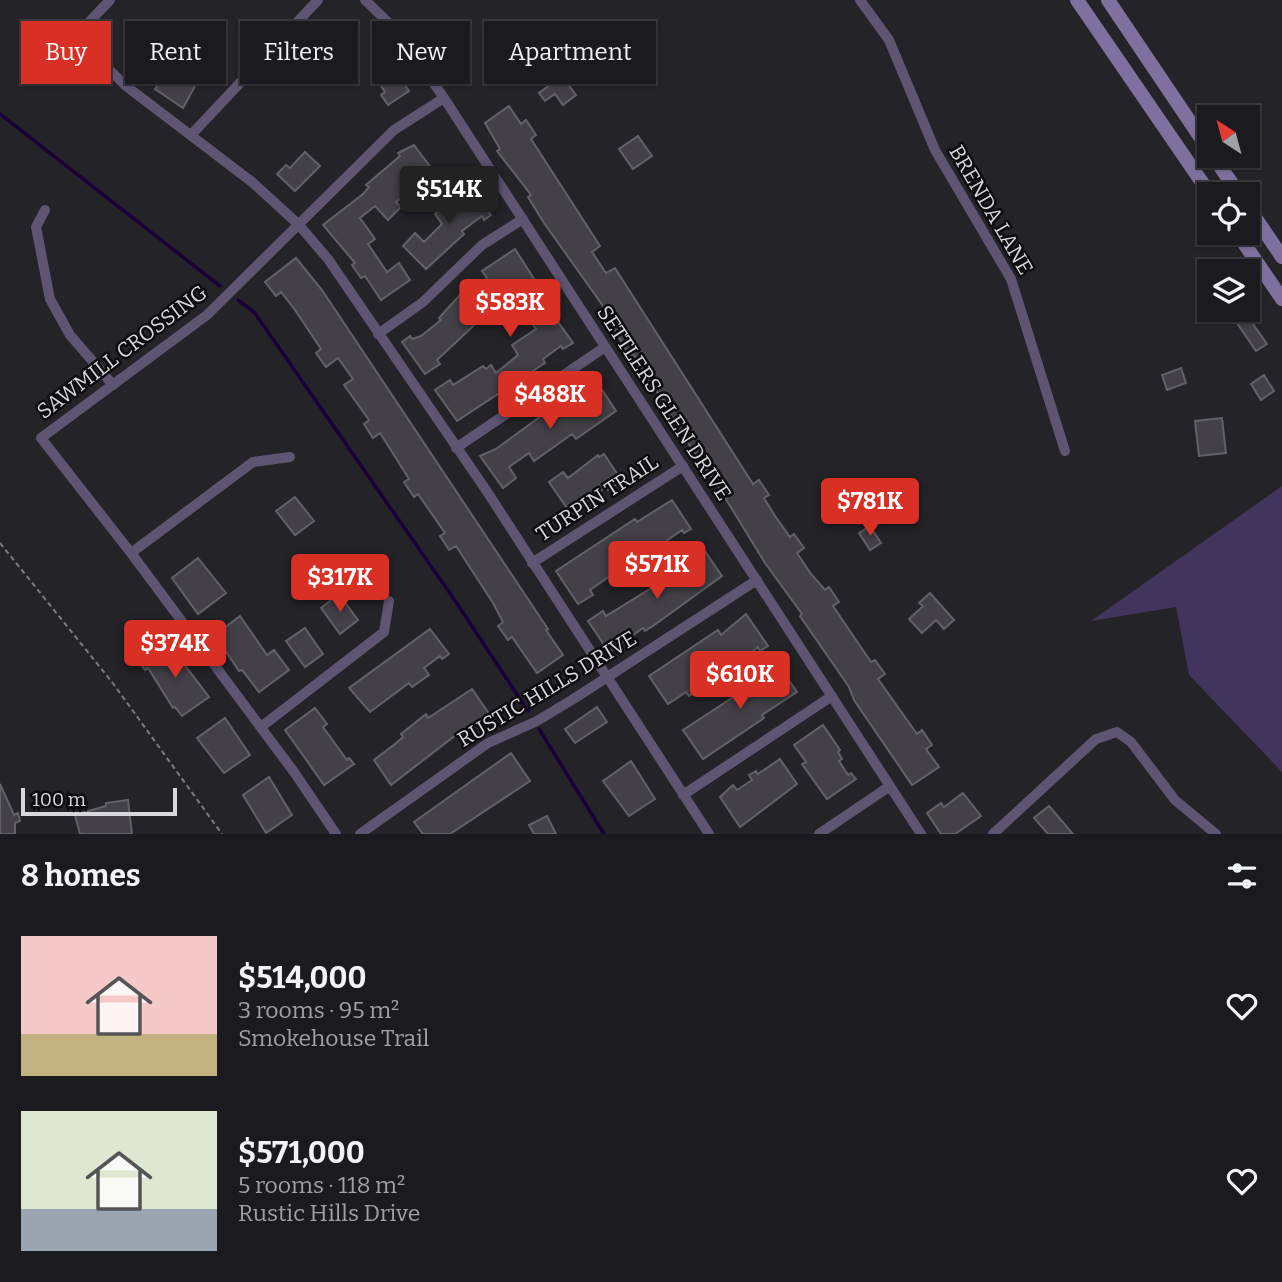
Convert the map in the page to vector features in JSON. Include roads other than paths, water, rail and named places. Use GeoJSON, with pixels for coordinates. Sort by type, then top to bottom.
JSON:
{"type":"FeatureCollection","features":[{"type":"Feature","properties":{"kind":"main road"},"geometry":{"type":"LineString","coordinates":[[1077,0],[1202,182]]}},
{"type":"Feature","properties":{"kind":"main road"},"geometry":{"type":"LineString","coordinates":[[1108,0],[1197,132]]}},
{"type":"Feature","properties":{"kind":"main road"},"geometry":{"type":"LineString","coordinates":[[1260,225],[1282,257]]}},
{"type":"Feature","properties":{"kind":"main road"},"geometry":{"type":"LineString","coordinates":[[1245,245],[1282,299]]}},
{"type":"Feature","properties":{"kind":"street"},"geometry":{"type":"LineString","coordinates":[[110,0],[75,37],[125,86],[252,182],[298,224],[328,259],[457,448],[709,834]]}},
{"type":"Feature","properties":{"kind":"street"},"geometry":{"type":"LineString","coordinates":[[191,135],[318,0]]}},
{"type":"Feature","properties":{"kind":"street","name":"SETTLERS GLEN DRIVE"},"geometry":{"type":"LineString","coordinates":[[365,0],[399,33],[444,99],[921,834]]}},
{"type":"Feature","properties":{"kind":"street","name":"BRENDA LANE"},"geometry":{"type":"LineString","coordinates":[[860,0],[889,40],[935,150],[1011,279],[1065,451]]}},
{"type":"Feature","properties":{"kind":"street","name":"SAWMILL CROSSING"},"geometry":{"type":"LineString","coordinates":[[336,834],[294,772],[131,553],[40,438],[207,315],[394,130],[444,99]]}},
{"type":"Feature","properties":{"kind":"street"},"geometry":{"type":"LineString","coordinates":[[46,210],[36,227],[50,299],[70,335],[113,386]]}},
{"type":"Feature","properties":{"kind":"street"},"geometry":{"type":"LineString","coordinates":[[378,334],[423,302],[482,245],[523,219]]}},
{"type":"Feature","properties":{"kind":"street"},"geometry":{"type":"LineString","coordinates":[[457,448],[605,347]]}},
{"type":"Feature","properties":{"kind":"street"},"geometry":{"type":"LineString","coordinates":[[131,553],[253,462],[290,457]]}},
{"type":"Feature","properties":{"kind":"street","name":"TURPIN TRAIL"},"geometry":{"type":"LineString","coordinates":[[532,563],[683,466]]}},
{"type":"Feature","properties":{"kind":"street","name":"RUSTIC HILLS DRIVE"},"geometry":{"type":"LineString","coordinates":[[360,834],[488,743],[537,721],[608,678],[757,580]]}},
{"type":"Feature","properties":{"kind":"street"},"geometry":{"type":"LineString","coordinates":[[261,727],[384,632],[389,601]]}},
{"type":"Feature","properties":{"kind":"street"},"geometry":{"type":"LineString","coordinates":[[683,795],[832,696]]}},
{"type":"Feature","properties":{"kind":"street"},"geometry":{"type":"LineString","coordinates":[[993,834],[1096,739],[1116,732],[1131,743],[1157,780],[1208,832]]}},
{"type":"Feature","properties":{"kind":"street"},"geometry":{"type":"LineString","coordinates":[[819,834],[890,786]]}},
{"type":"Feature","properties":{"kind":"waterway"},"geometry":{"type":"LineString","coordinates":[[0,114],[220,286]]}},
{"type":"Feature","properties":{"kind":"waterway"},"geometry":{"type":"LineString","coordinates":[[238,300],[254,312],[456,602],[528,711]]}},
{"type":"Feature","properties":{"kind":"waterway"},"geometry":{"type":"LineString","coordinates":[[539,729],[604,834]]}}]}
